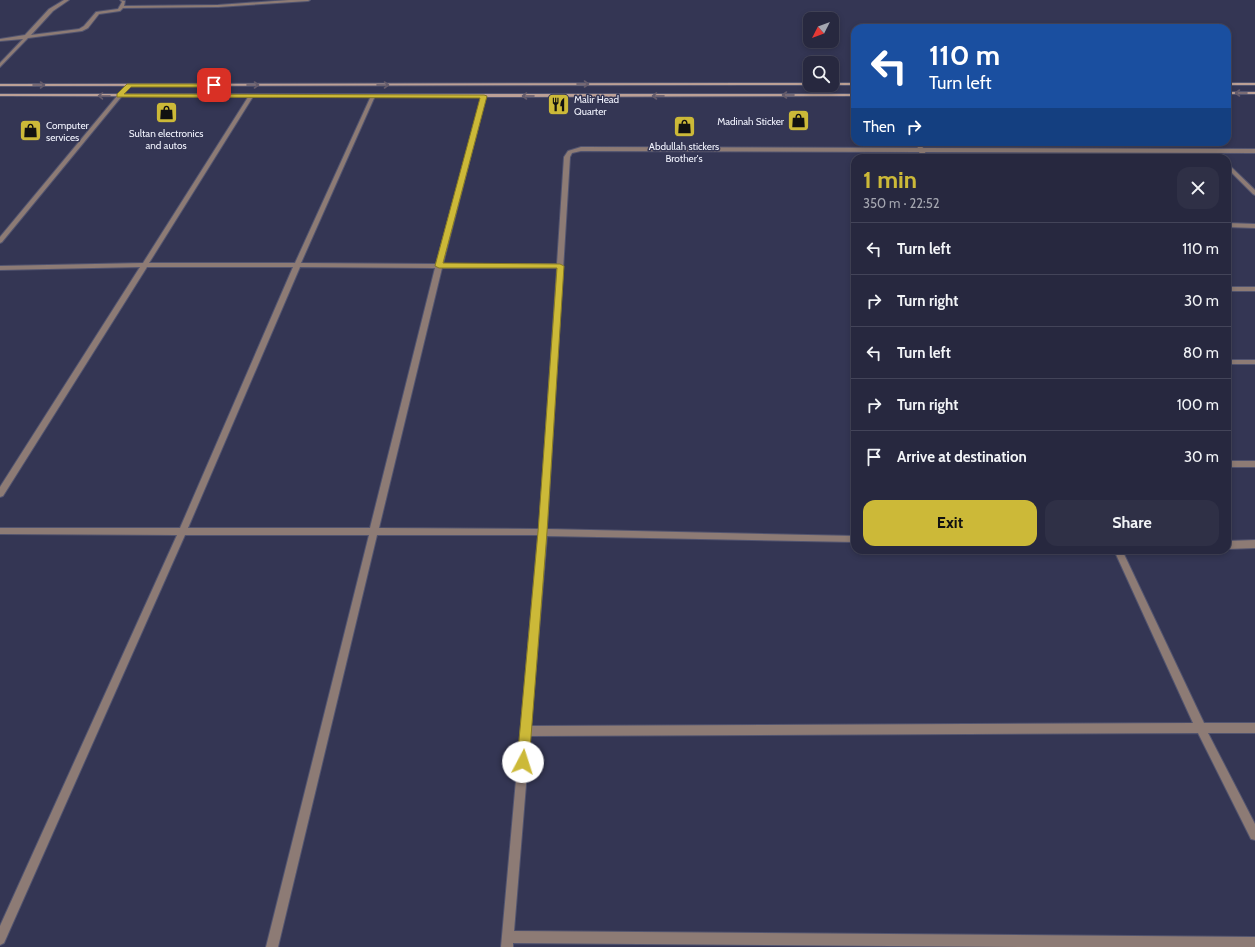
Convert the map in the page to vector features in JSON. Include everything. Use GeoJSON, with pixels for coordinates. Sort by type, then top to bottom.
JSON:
{"type":"FeatureCollection","features":[{"type":"Feature","properties":{"kind":"main road"},"geometry":{"type":"LineString","coordinates":[[0,85],[803,84]]}},
{"type":"Feature","properties":{"kind":"main road"},"geometry":{"type":"LineString","coordinates":[[839,84],[851,84]]}},
{"type":"Feature","properties":{"kind":"main road"},"geometry":{"type":"LineString","coordinates":[[1231,84],[1255,84]]}},
{"type":"Feature","properties":{"kind":"main road"},"geometry":{"type":"LineString","coordinates":[[1231,93],[1255,93]]}},
{"type":"Feature","properties":{"kind":"main road"},"geometry":{"type":"LineString","coordinates":[[0,95],[851,95]]}},
{"type":"Feature","properties":{"kind":"street"},"geometry":{"type":"LineString","coordinates":[[0,66],[51,10],[68,0]]}},
{"type":"Feature","properties":{"kind":"street"},"geometry":{"type":"LineString","coordinates":[[122,0],[124,2],[123,7]]}},
{"type":"Feature","properties":{"kind":"street"},"geometry":{"type":"LineString","coordinates":[[0,40],[80,30],[86,27],[98,13],[118,11],[123,7],[211,6],[308,0]]}},
{"type":"Feature","properties":{"kind":"street"},"geometry":{"type":"LineString","coordinates":[[0,241],[119,96],[129,86]]}},
{"type":"Feature","properties":{"kind":"street"},"geometry":{"type":"LineString","coordinates":[[0,494],[252,95]]}},
{"type":"Feature","properties":{"kind":"street"},"geometry":{"type":"LineString","coordinates":[[0,939],[182,533],[372,96]]}},
{"type":"Feature","properties":{"kind":"street"},"geometry":{"type":"LineString","coordinates":[[272,947],[439,266],[484,96]]}},
{"type":"Feature","properties":{"kind":"street"},"geometry":{"type":"LineString","coordinates":[[919,146],[923,154]]}},
{"type":"Feature","properties":{"kind":"street"},"geometry":{"type":"LineString","coordinates":[[1255,151],[581,149],[570,152],[567,157],[543,532],[507,942],[1255,944]]}},
{"type":"Feature","properties":{"kind":"street"},"geometry":{"type":"LineString","coordinates":[[1213,151],[1216,154]]}},
{"type":"Feature","properties":{"kind":"street"},"geometry":{"type":"LineString","coordinates":[[1231,169],[1255,192]]}},
{"type":"Feature","properties":{"kind":"street"},"geometry":{"type":"LineString","coordinates":[[1231,226],[1255,226]]}},
{"type":"Feature","properties":{"kind":"street"},"geometry":{"type":"LineString","coordinates":[[0,268],[144,265],[560,266]]}},
{"type":"Feature","properties":{"kind":"street"},"geometry":{"type":"LineString","coordinates":[[1231,289],[1255,289]]}},
{"type":"Feature","properties":{"kind":"street"},"geometry":{"type":"LineString","coordinates":[[1231,362],[1255,362]]}},
{"type":"Feature","properties":{"kind":"street"},"geometry":{"type":"LineString","coordinates":[[1231,464],[1255,464]]}},
{"type":"Feature","properties":{"kind":"street"},"geometry":{"type":"LineString","coordinates":[[0,531],[182,533],[543,532],[851,539]]}},
{"type":"Feature","properties":{"kind":"street"},"geometry":{"type":"LineString","coordinates":[[1231,545],[1255,544]]}},
{"type":"Feature","properties":{"kind":"street"},"geometry":{"type":"LineString","coordinates":[[1120,554],[1201,729],[1255,835]]}},
{"type":"Feature","properties":{"kind":"street"},"geometry":{"type":"LineString","coordinates":[[526,731],[1255,728]]}},
{"type":"Feature","properties":{"kind":"place","name":"Malir Head Quarter"},"geometry":{"type":"Point","coordinates":[558,105]}},
{"type":"Feature","properties":{"kind":"place","name":"Sultan electronics and autos"},"geometry":{"type":"Point","coordinates":[166,113]}},
{"type":"Feature","properties":{"kind":"place","name":"Madinah Sticker"},"geometry":{"type":"Point","coordinates":[799,121]}},
{"type":"Feature","properties":{"kind":"place","name":"Abdullah stickers Brother's"},"geometry":{"type":"Point","coordinates":[684,126]}},
{"type":"Feature","properties":{"kind":"place","name":"Computer services"},"geometry":{"type":"Point","coordinates":[31,131]}},
{"type":"Feature","properties":{"kind":"route"},"geometry":{"type":"LineString","coordinates":[[214,85],[129,86],[119,96],[484,96],[439,266],[560,266],[543,532],[523,762]]}}]}
